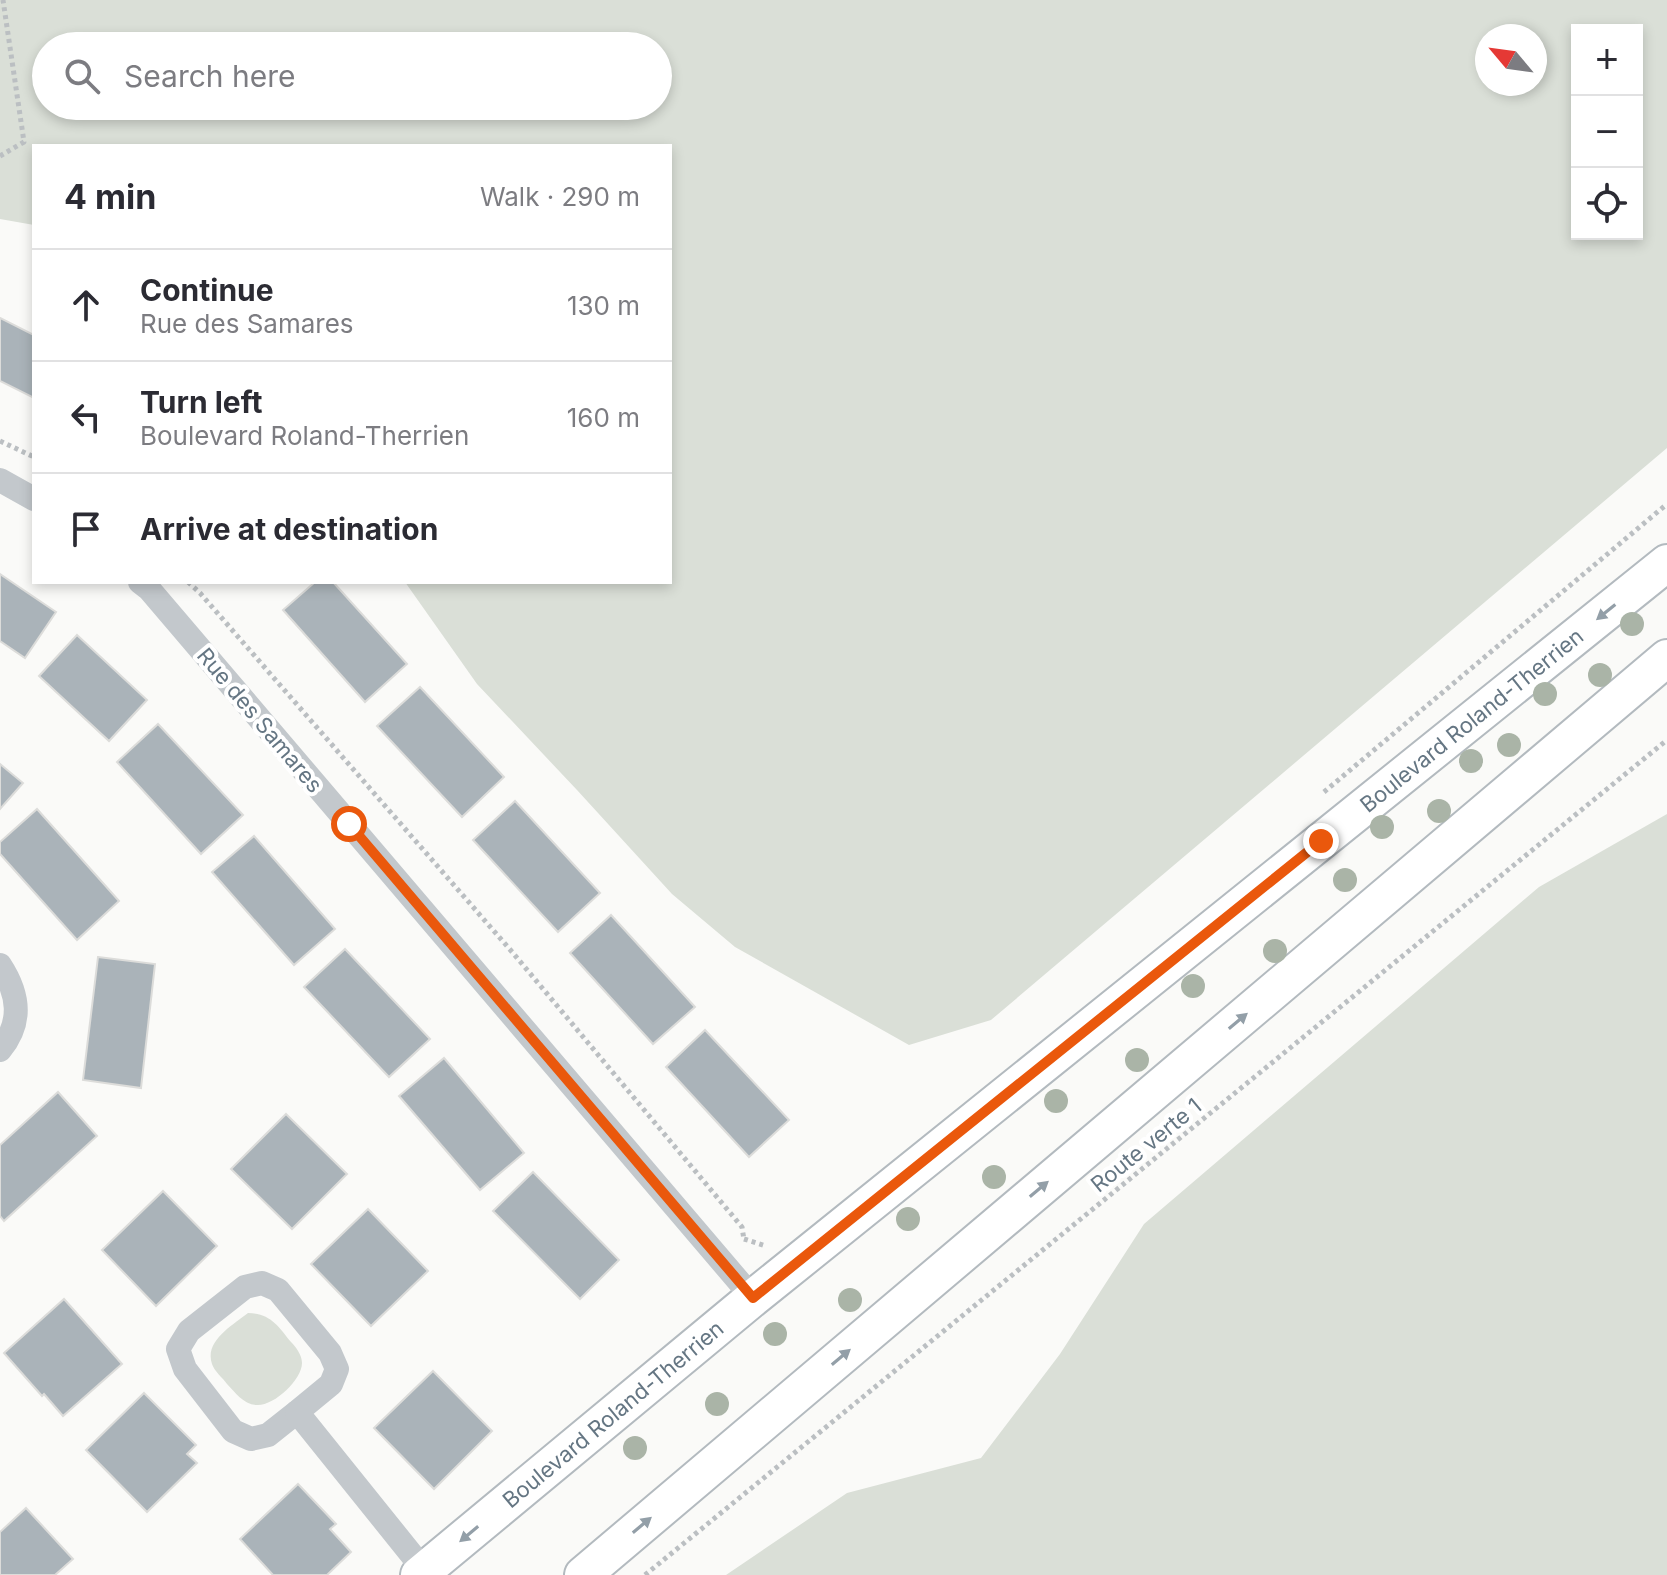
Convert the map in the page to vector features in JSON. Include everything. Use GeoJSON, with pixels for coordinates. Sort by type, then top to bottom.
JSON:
{"type":"FeatureCollection","features":[{"type":"Feature","properties":{"kind":"main road","name":"Boulevard Roland-Therrien"},"geometry":{"type":"LineString","coordinates":[[424,1573],[753,1298],[1667,563]]}},
{"type":"Feature","properties":{"kind":"main road"},"geometry":{"type":"LineString","coordinates":[[583,1575],[1667,658]]}},
{"type":"Feature","properties":{"kind":"street"},"geometry":{"type":"LineString","coordinates":[[0,480],[32,498]]}},
{"type":"Feature","properties":{"kind":"street","name":"Rue des Samares"},"geometry":{"type":"LineString","coordinates":[[143,584],[753,1298]]}},
{"type":"Feature","properties":{"kind":"street"},"geometry":{"type":"LineString","coordinates":[[0,965],[15,991],[16,1018],[9,1040],[0,1050]]}},
{"type":"Feature","properties":{"kind":"street"},"geometry":{"type":"LineString","coordinates":[[262,1283],[278,1290],[330,1353],[337,1369],[331,1384],[297,1412],[268,1435],[251,1439],[233,1431],[185,1369],[178,1349],[189,1331],[245,1287],[262,1283]]}},
{"type":"Feature","properties":{"kind":"street"},"geometry":{"type":"LineString","coordinates":[[297,1412],[424,1573]]}},
{"type":"Feature","properties":{"kind":"path"},"geometry":{"type":"LineString","coordinates":[[0,156],[24,142],[3,0]]}},
{"type":"Feature","properties":{"kind":"path"},"geometry":{"type":"LineString","coordinates":[[0,441],[32,456]]}},
{"type":"Feature","properties":{"kind":"path"},"geometry":{"type":"LineString","coordinates":[[190,584],[513,953],[742,1227],[753,1298]]}},
{"type":"Feature","properties":{"kind":"path","name":"Route verte 1"},"geometry":{"type":"LineString","coordinates":[[645,1575],[1667,740]]}},
{"type":"Feature","properties":{"kind":"shaded area"},"geometry":{"type":"Polygon","coordinates":[[[0,0],[1667,0],[1667,448],[991,1020],[909,1045],[735,947],[672,894],[477,684],[406,584],[672,584],[672,144],[32,144],[32,225],[0,219],[0,0]]]}},
{"type":"Feature","properties":{"kind":"shaded area"},"geometry":{"type":"Polygon","coordinates":[[[1667,814],[1667,1575],[726,1575],[847,1493],[981,1458],[1060,1354],[1144,1224],[1539,887],[1667,814]]]}},
{"type":"Feature","properties":{"kind":"shaded area"},"geometry":{"type":"Polygon","coordinates":[[[248,1313],[273,1322],[297,1349],[302,1360],[301,1370],[292,1384],[270,1402],[256,1405],[240,1397],[227,1384],[212,1364],[211,1356],[212,1348],[221,1334],[248,1313]]]}},
{"type":"Feature","properties":{"kind":"building"},"geometry":{"type":"Polygon","coordinates":[[[0,318],[32,334],[32,397],[0,381],[0,318]]]}},
{"type":"Feature","properties":{"kind":"building"},"geometry":{"type":"Polygon","coordinates":[[[0,574],[56,612],[25,658],[0,641],[0,574]]]}},
{"type":"Feature","properties":{"kind":"building"},"geometry":{"type":"Polygon","coordinates":[[[313,584],[335,584],[407,664],[365,702],[283,610],[313,584]]]}},
{"type":"Feature","properties":{"kind":"building"},"geometry":{"type":"Polygon","coordinates":[[[77,635],[147,700],[109,741],[39,676],[77,635]]]}},
{"type":"Feature","properties":{"kind":"building"},"geometry":{"type":"Polygon","coordinates":[[[420,687],[504,777],[462,817],[377,726],[420,687]]]}},
{"type":"Feature","properties":{"kind":"building"},"geometry":{"type":"Polygon","coordinates":[[[158,724],[243,815],[201,854],[117,762],[158,724]]]}},
{"type":"Feature","properties":{"kind":"building"},"geometry":{"type":"Polygon","coordinates":[[[0,764],[23,783],[0,809],[0,764]]]}},
{"type":"Feature","properties":{"kind":"building"},"geometry":{"type":"Polygon","coordinates":[[[515,801],[600,893],[558,932],[473,840],[515,801]]]}},
{"type":"Feature","properties":{"kind":"building"},"geometry":{"type":"Polygon","coordinates":[[[37,809],[119,901],[77,940],[0,854],[0,842],[37,809]]]}},
{"type":"Feature","properties":{"kind":"building"},"geometry":{"type":"Polygon","coordinates":[[[254,836],[335,929],[294,965],[212,872],[254,836]]]}},
{"type":"Feature","properties":{"kind":"building"},"geometry":{"type":"Polygon","coordinates":[[[611,915],[695,1007],[653,1044],[570,953],[611,915]]]}},
{"type":"Feature","properties":{"kind":"building"},"geometry":{"type":"Polygon","coordinates":[[[345,949],[430,1039],[389,1077],[304,987],[345,949]]]}},
{"type":"Feature","properties":{"kind":"building"},"geometry":{"type":"Polygon","coordinates":[[[98,957],[155,964],[141,1088],[83,1080],[98,957]]]}},
{"type":"Feature","properties":{"kind":"building"},"geometry":{"type":"Polygon","coordinates":[[[705,1030],[789,1120],[749,1157],[666,1067],[705,1030]]]}},
{"type":"Feature","properties":{"kind":"building"},"geometry":{"type":"Polygon","coordinates":[[[444,1058],[524,1153],[480,1190],[399,1096],[444,1058]]]}},
{"type":"Feature","properties":{"kind":"building"},"geometry":{"type":"Polygon","coordinates":[[[58,1092],[97,1136],[4,1221],[0,1216],[0,1145],[58,1092]]]}},
{"type":"Feature","properties":{"kind":"building"},"geometry":{"type":"Polygon","coordinates":[[[286,1114],[347,1174],[292,1229],[231,1169],[286,1114]]]}},
{"type":"Feature","properties":{"kind":"building"},"geometry":{"type":"Polygon","coordinates":[[[533,1172],[619,1260],[580,1299],[493,1211],[533,1172]]]}},
{"type":"Feature","properties":{"kind":"building"},"geometry":{"type":"Polygon","coordinates":[[[163,1191],[217,1246],[156,1306],[102,1250],[163,1191]]]}},
{"type":"Feature","properties":{"kind":"building"},"geometry":{"type":"Polygon","coordinates":[[[368,1209],[428,1271],[371,1326],[311,1264],[368,1209]]]}},
{"type":"Feature","properties":{"kind":"building"},"geometry":{"type":"Polygon","coordinates":[[[64,1299],[122,1364],[63,1416],[4,1353],[64,1299]]]}},
{"type":"Feature","properties":{"kind":"building"},"geometry":{"type":"Polygon","coordinates":[[[433,1371],[492,1431],[434,1489],[374,1428],[433,1371]]]}},
{"type":"Feature","properties":{"kind":"building"},"geometry":{"type":"Polygon","coordinates":[[[144,1393],[196,1445],[187,1454],[197,1463],[147,1512],[86,1450],[144,1393]]]}},
{"type":"Feature","properties":{"kind":"building"},"geometry":{"type":"Polygon","coordinates":[[[298,1484],[336,1524],[330,1529],[351,1552],[327,1575],[273,1575],[240,1539],[298,1484]]]}},
{"type":"Feature","properties":{"kind":"building"},"geometry":{"type":"Polygon","coordinates":[[[26,1508],[73,1559],[55,1575],[0,1575],[0,1532],[26,1508]]]}},
{"type":"Feature","properties":{"kind":"route"},"geometry":{"type":"LineString","coordinates":[[349,824],[753,1298],[1321,841]]}}]}
